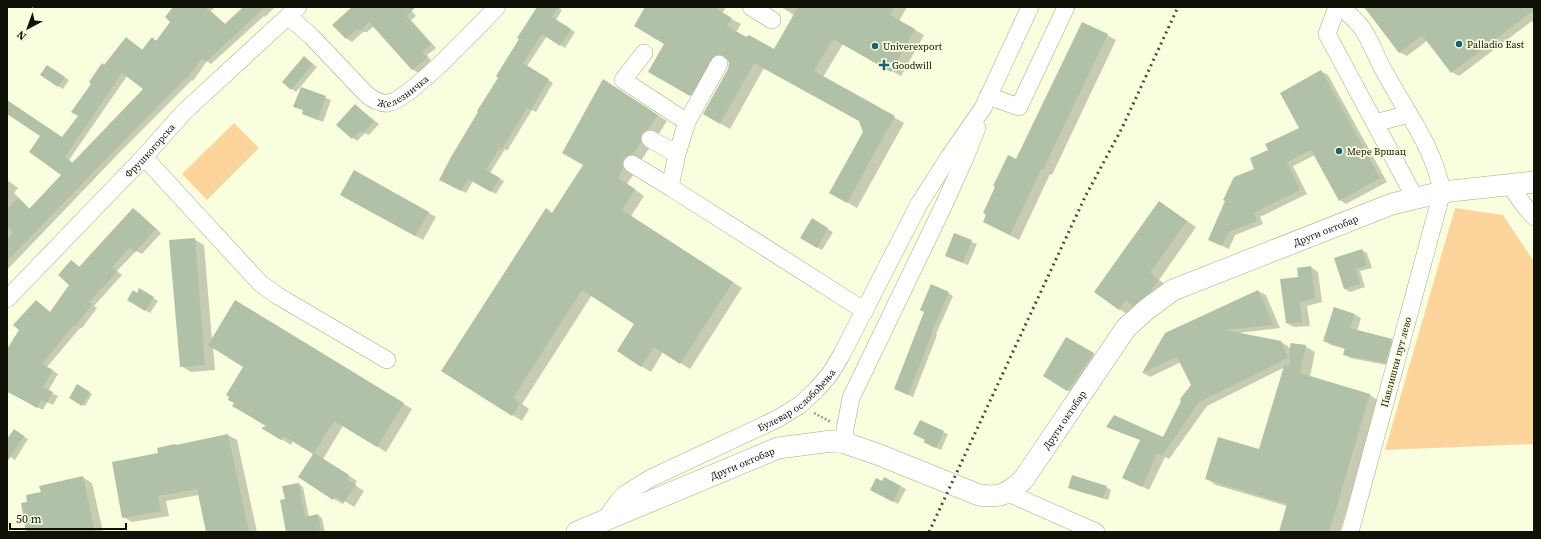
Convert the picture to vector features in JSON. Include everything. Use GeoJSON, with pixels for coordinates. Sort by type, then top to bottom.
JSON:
{"type":"FeatureCollection","features":[{"type":"Feature","properties":{"kind":"main road","name":"Други октобар"},"geometry":{"type":"LineString","coordinates":[[577,532],[778,448],[832,441],[845,436],[877,454],[980,495],[994,497],[1008,493],[1023,480],[1126,328],[1147,308],[1173,290],[1392,204],[1442,192],[1534,182]]}},
{"type":"Feature","properties":{"kind":"street","name":"Железничка"},"geometry":{"type":"LineString","coordinates":[[293,12],[311,36],[366,94],[373,100],[388,103],[404,95],[428,75],[497,7]]}},
{"type":"Feature","properties":{"kind":"street"},"geometry":{"type":"LineString","coordinates":[[751,7],[772,20]]}},
{"type":"Feature","properties":{"kind":"street","name":"Булевар ослобођења"},"geometry":{"type":"LineString","coordinates":[[845,436],[851,398],[944,204],[965,158],[986,102],[1030,7]]}},
{"type":"Feature","properties":{"kind":"street"},"geometry":{"type":"LineString","coordinates":[[986,102],[1018,107],[1066,7]]}},
{"type":"Feature","properties":{"kind":"street"},"geometry":{"type":"LineString","coordinates":[[1415,198],[1327,34],[1339,7],[1351,16],[1362,28],[1384,71],[1421,134],[1440,180],[1442,192]]}},
{"type":"Feature","properties":{"kind":"street","name":"Фрушкогорска"},"geometry":{"type":"LineString","coordinates":[[7,299],[144,157],[184,112],[293,12]]}},
{"type":"Feature","properties":{"kind":"street"},"geometry":{"type":"LineString","coordinates":[[644,53],[623,80],[687,122]]}},
{"type":"Feature","properties":{"kind":"street"},"geometry":{"type":"LineString","coordinates":[[670,187],[677,154],[687,122],[719,64]]}},
{"type":"Feature","properties":{"kind":"street","name":"Булевар ослобођења"},"geometry":{"type":"LineString","coordinates":[[604,521],[625,494],[650,478],[777,419],[800,405],[816,390],[830,374],[865,311],[917,208],[986,102]]}},
{"type":"Feature","properties":{"kind":"street"},"geometry":{"type":"LineString","coordinates":[[1375,123],[1409,114]]}},
{"type":"Feature","properties":{"kind":"street"},"geometry":{"type":"LineString","coordinates":[[650,139],[677,154]]}},
{"type":"Feature","properties":{"kind":"street"},"geometry":{"type":"LineString","coordinates":[[144,157],[260,284],[387,360]]}},
{"type":"Feature","properties":{"kind":"street","name":"Булевар ослобођења"},"geometry":{"type":"LineString","coordinates":[[944,204],[949,157]]}},
{"type":"Feature","properties":{"kind":"street"},"geometry":{"type":"LineString","coordinates":[[632,164],[865,311]]}},
{"type":"Feature","properties":{"kind":"street"},"geometry":{"type":"LineString","coordinates":[[1509,184],[1534,217]]}},
{"type":"Feature","properties":{"kind":"street","name":"Павлишки пут лево"},"geometry":{"type":"LineString","coordinates":[[1352,532],[1442,192]]}},
{"type":"Feature","properties":{"kind":"street"},"geometry":{"type":"LineString","coordinates":[[917,208],[944,204]]}},
{"type":"Feature","properties":{"kind":"street"},"geometry":{"type":"LineString","coordinates":[[1008,493],[1096,532]]}},
{"type":"Feature","properties":{"kind":"path"},"geometry":{"type":"LineString","coordinates":[[800,405],[845,436]]}},
{"type":"Feature","properties":{"kind":"shaded area"},"geometry":{"type":"Polygon","coordinates":[[[234,123],[259,148],[207,200],[182,174],[234,123]]]}},
{"type":"Feature","properties":{"kind":"shaded area"},"geometry":{"type":"Polygon","coordinates":[[[1455,208],[1503,215],[1534,262],[1534,444],[1385,450],[1455,208]]]}},
{"type":"Feature","properties":{"kind":"building"},"geometry":{"type":"Polygon","coordinates":[[[173,7],[205,7],[225,24],[243,7],[265,7],[206,62],[202,58],[187,79],[186,78],[7,261],[7,239],[13,233],[7,226],[7,209],[18,198],[29,209],[61,175],[29,152],[40,136],[7,114],[7,100],[62,137],[78,116],[71,112],[91,84],[89,82],[102,63],[104,65],[126,37],[142,50],[152,37],[156,41],[170,22],[165,17],[173,7]],[[122,73],[65,157],[72,163],[143,89],[122,73]]]}},
{"type":"Feature","properties":{"kind":"building"},"geometry":{"type":"Polygon","coordinates":[[[352,7],[416,7],[406,16],[431,44],[422,52],[427,58],[412,70],[369,22],[361,30],[357,29],[346,39],[332,25],[352,7]]]}},
{"type":"Feature","properties":{"kind":"building"},"geometry":{"type":"Polygon","coordinates":[[[537,7],[558,7],[552,17],[571,29],[560,46],[542,34],[523,63],[549,79],[531,110],[527,108],[502,149],[500,147],[486,170],[500,178],[491,192],[468,179],[461,191],[439,180],[478,112],[477,111],[498,78],[496,76],[519,39],[517,38],[537,7]]]}},
{"type":"Feature","properties":{"kind":"building"},"geometry":{"type":"Polygon","coordinates":[[[645,7],[713,7],[732,18],[727,26],[746,37],[749,35],[774,49],[798,7],[894,7],[890,15],[915,29],[891,72],[833,39],[814,71],[895,116],[847,203],[829,193],[863,132],[859,121],[754,63],[720,124],[703,114],[728,69],[729,63],[727,59],[723,55],[719,54],[714,56],[690,96],[648,72],[664,44],[634,26],[645,7]]]}},
{"type":"Feature","properties":{"kind":"building","name":"Palladio East"},"geometry":{"type":"Polygon","coordinates":[[[1364,7],[1534,7],[1534,10],[1451,73],[1422,35],[1399,53],[1364,7]]]}},
{"type":"Feature","properties":{"kind":"building"},"geometry":{"type":"Polygon","coordinates":[[[1082,22],[1108,34],[1010,235],[983,222],[986,215],[983,213],[995,187],[993,186],[1008,155],[1016,159],[1082,22]]]}},
{"type":"Feature","properties":{"kind":"building"},"geometry":{"type":"Polygon","coordinates":[[[304,56],[313,64],[291,90],[282,82],[304,56]]]}},
{"type":"Feature","properties":{"kind":"building"},"geometry":{"type":"Polygon","coordinates":[[[47,65],[65,77],[58,87],[40,75],[47,65]]]}},
{"type":"Feature","properties":{"kind":"building"},"geometry":{"type":"Polygon","coordinates":[[[1321,70],[1380,178],[1339,201],[1311,150],[1287,162],[1300,190],[1254,213],[1257,221],[1228,232],[1222,246],[1208,240],[1225,201],[1223,200],[1234,177],[1254,169],[1250,158],[1268,150],[1265,144],[1299,128],[1280,93],[1321,70]]]}},
{"type":"Feature","properties":{"kind":"building"},"geometry":{"type":"Polygon","coordinates":[[[603,79],[658,115],[648,129],[641,134],[641,142],[633,154],[628,155],[623,159],[623,169],[618,178],[635,189],[622,210],[733,282],[680,364],[654,347],[641,367],[617,351],[634,324],[582,290],[513,398],[520,403],[512,416],[441,371],[546,208],[552,213],[583,165],[562,153],[603,79]]]}},
{"type":"Feature","properties":{"kind":"building"},"geometry":{"type":"Polygon","coordinates":[[[301,87],[326,96],[318,120],[302,114],[303,110],[293,107],[301,87]]]}},
{"type":"Feature","properties":{"kind":"building"},"geometry":{"type":"Polygon","coordinates":[[[355,104],[374,121],[363,133],[360,131],[352,139],[336,125],[355,104]]]}},
{"type":"Feature","properties":{"kind":"building"},"geometry":{"type":"Polygon","coordinates":[[[354,170],[429,212],[415,236],[340,195],[354,170]]]}},
{"type":"Feature","properties":{"kind":"building"},"geometry":{"type":"Polygon","coordinates":[[[1159,201],[1187,221],[1150,273],[1159,280],[1150,292],[1133,306],[1126,300],[1119,310],[1094,292],[1159,201]]]}},
{"type":"Feature","properties":{"kind":"building"},"geometry":{"type":"Polygon","coordinates":[[[133,208],[156,229],[135,252],[130,247],[112,267],[117,272],[89,302],[92,304],[76,326],[74,325],[42,364],[53,370],[43,387],[53,392],[47,403],[41,400],[37,408],[7,391],[7,349],[19,330],[13,325],[36,300],[50,312],[69,285],[58,275],[71,260],[79,267],[133,208]]]}},
{"type":"Feature","properties":{"kind":"building"},"geometry":{"type":"Polygon","coordinates":[[[812,218],[828,228],[817,248],[800,238],[812,218]]]}},
{"type":"Feature","properties":{"kind":"building"},"geometry":{"type":"Polygon","coordinates":[[[954,233],[972,240],[963,263],[945,256],[954,233]]]}},
{"type":"Feature","properties":{"kind":"building"},"geometry":{"type":"Polygon","coordinates":[[[195,238],[205,365],[180,367],[169,240],[195,238]]]}},
{"type":"Feature","properties":{"kind":"building"},"geometry":{"type":"Polygon","coordinates":[[[1362,249],[1367,265],[1356,269],[1360,284],[1344,289],[1334,258],[1362,249]]]}},
{"type":"Feature","properties":{"kind":"building"},"geometry":{"type":"Polygon","coordinates":[[[1311,266],[1315,298],[1300,302],[1302,322],[1286,323],[1280,279],[1298,277],[1297,268],[1311,266]]]}},
{"type":"Feature","properties":{"kind":"building"},"geometry":{"type":"Polygon","coordinates":[[[931,284],[949,292],[932,331],[908,395],[894,389],[924,312],[920,310],[931,284]]]}},
{"type":"Feature","properties":{"kind":"building"},"geometry":{"type":"Polygon","coordinates":[[[139,288],[154,297],[145,311],[127,300],[133,290],[137,293],[139,288]]]}},
{"type":"Feature","properties":{"kind":"building"},"geometry":{"type":"Polygon","coordinates":[[[1258,290],[1274,325],[1225,330],[1281,341],[1288,358],[1199,402],[1162,456],[1157,453],[1142,487],[1122,478],[1140,440],[1106,427],[1114,415],[1163,437],[1181,401],[1180,399],[1191,385],[1177,357],[1142,373],[1165,333],[1258,290]]]}},
{"type":"Feature","properties":{"kind":"building"},"geometry":{"type":"Polygon","coordinates":[[[235,300],[404,403],[377,447],[334,421],[314,453],[349,475],[346,479],[356,485],[344,502],[335,497],[333,500],[298,477],[313,454],[284,436],[281,440],[261,428],[266,426],[232,406],[234,403],[228,400],[229,397],[226,395],[243,367],[208,345],[235,300]]]}},
{"type":"Feature","properties":{"kind":"building"},"geometry":{"type":"Polygon","coordinates":[[[1334,307],[1355,314],[1350,328],[1392,339],[1385,363],[1343,355],[1345,348],[1323,341],[1334,307]]]}},
{"type":"Feature","properties":{"kind":"building"},"geometry":{"type":"Polygon","coordinates":[[[1066,337],[1094,353],[1067,391],[1043,376],[1066,337]]]}},
{"type":"Feature","properties":{"kind":"building"},"geometry":{"type":"Polygon","coordinates":[[[1291,343],[1306,345],[1300,373],[1370,394],[1329,532],[1279,532],[1287,504],[1205,479],[1218,437],[1259,449],[1284,366],[1290,365],[1289,350],[1291,343]]]}},
{"type":"Feature","properties":{"kind":"building"},"geometry":{"type":"Polygon","coordinates":[[[77,384],[90,392],[82,406],[69,398],[77,384]]]}},
{"type":"Feature","properties":{"kind":"building"},"geometry":{"type":"Polygon","coordinates":[[[920,420],[944,431],[936,448],[923,442],[925,440],[913,434],[920,420]]]}},
{"type":"Feature","properties":{"kind":"building"},"geometry":{"type":"Polygon","coordinates":[[[14,429],[24,436],[7,462],[7,439],[14,429]]]}},
{"type":"Feature","properties":{"kind":"building"},"geometry":{"type":"Polygon","coordinates":[[[228,434],[249,532],[206,532],[197,489],[158,496],[161,511],[122,518],[112,462],[158,453],[157,448],[228,434]]]}},
{"type":"Feature","properties":{"kind":"building"},"geometry":{"type":"Polygon","coordinates":[[[1072,475],[1107,486],[1103,498],[1068,488],[1072,475]]]}},
{"type":"Feature","properties":{"kind":"building"},"geometry":{"type":"Polygon","coordinates":[[[83,476],[95,532],[26,532],[21,503],[27,502],[26,495],[41,492],[39,486],[83,476]]]}},
{"type":"Feature","properties":{"kind":"building"},"geometry":{"type":"Polygon","coordinates":[[[884,477],[901,486],[893,502],[870,490],[876,478],[882,481],[884,477]]]}},
{"type":"Feature","properties":{"kind":"building"},"geometry":{"type":"Polygon","coordinates":[[[299,483],[305,517],[318,514],[321,530],[313,532],[286,532],[280,500],[285,499],[282,486],[299,483]]]}},
{"type":"Feature","properties":{"kind":"railway"},"geometry":{"type":"LineString","coordinates":[[929,532],[1085,197],[1122,128],[1178,7]]}},
{"type":"Feature","properties":{"kind":"place","name":"Palladio East"},"geometry":{"type":"Point","coordinates":[1459,44]}},
{"type":"Feature","properties":{"kind":"place","name":"Univerexport"},"geometry":{"type":"Point","coordinates":[875,46]}},
{"type":"Feature","properties":{"kind":"place","name":"Goodwill"},"geometry":{"type":"Point","coordinates":[884,65]}},
{"type":"Feature","properties":{"kind":"place","name":"Мере Вршац"},"geometry":{"type":"Point","coordinates":[1339,151]}}]}
